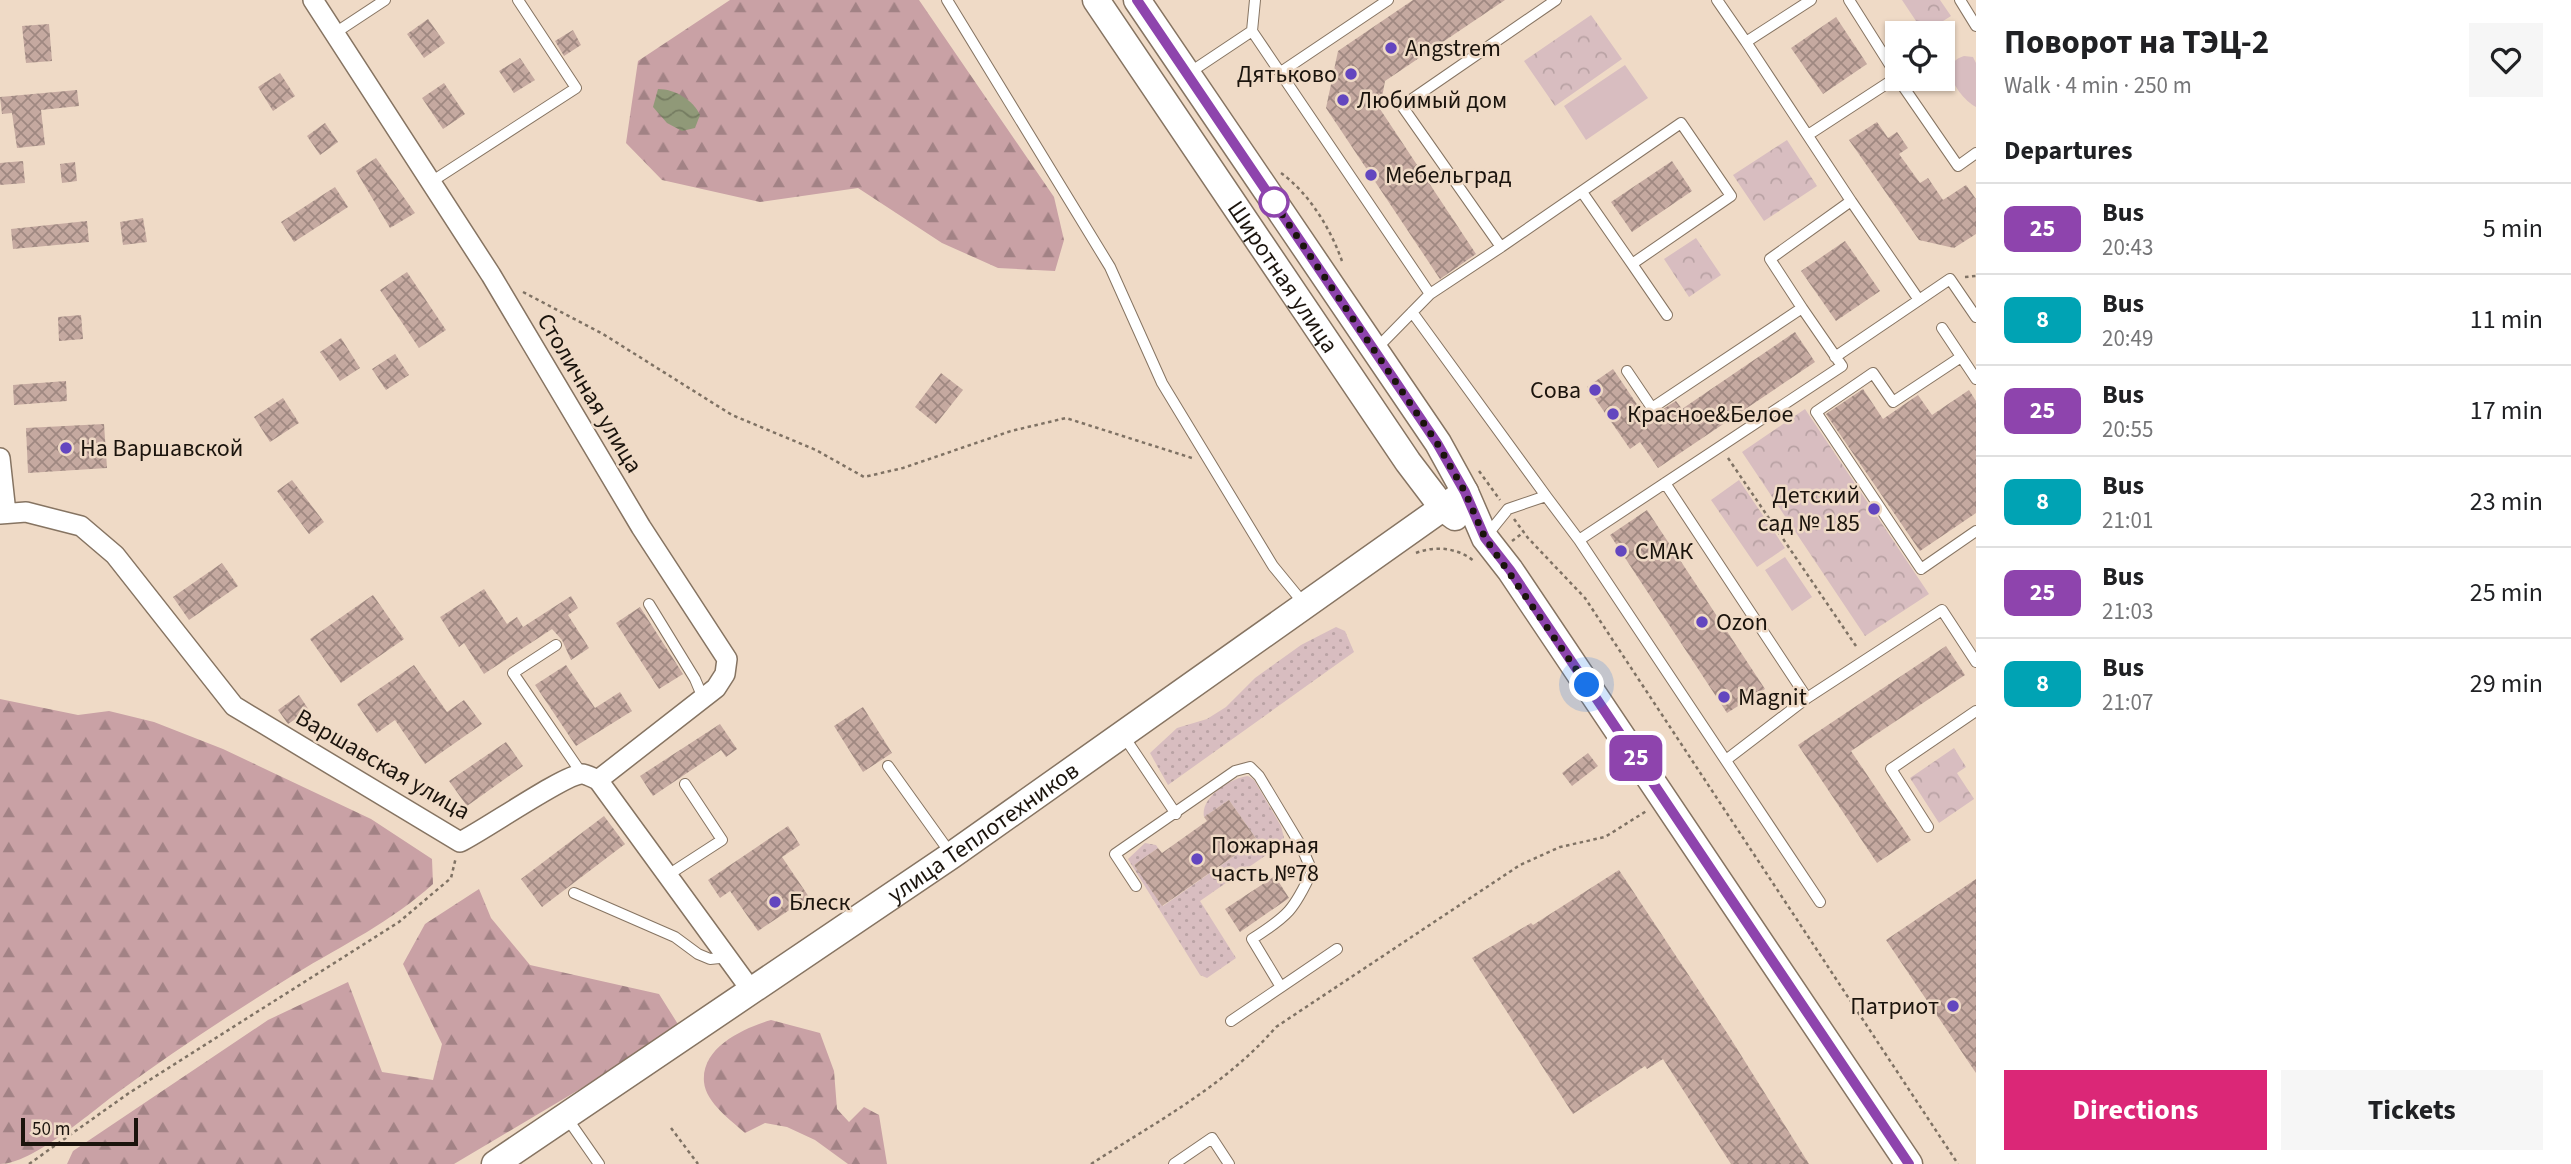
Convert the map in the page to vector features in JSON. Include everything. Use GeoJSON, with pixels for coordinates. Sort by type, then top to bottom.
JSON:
{"type":"FeatureCollection","features":[{"type":"Feature","properties":{"kind":"main road","name":"Широтная улица"},"geometry":{"type":"LineString","coordinates":[[1096,0],[1408,462],[1443,508],[1490,545]]}},
{"type":"Feature","properties":{"kind":"main road","name":"Широтная улица"},"geometry":{"type":"LineString","coordinates":[[1137,0],[1437,443],[1465,492],[1490,545],[1909,1164]]}},
{"type":"Feature","properties":{"kind":"main road","name":"улица Теплотехников"},"geometry":{"type":"LineString","coordinates":[[495,1164],[952,855],[1465,492]]}},
{"type":"Feature","properties":{"kind":"street","name":"Столичная улица"},"geometry":{"type":"LineString","coordinates":[[313,0],[491,275],[641,527],[727,659],[720,681],[703,698],[590,777]]}},
{"type":"Feature","properties":{"kind":"street"},"geometry":{"type":"LineString","coordinates":[[0,458],[3,513]]}},
{"type":"Feature","properties":{"kind":"street","name":"Варшавская улица"},"geometry":{"type":"LineString","coordinates":[[3,513],[26,512],[81,526],[115,555],[234,706],[460,842],[492,826],[564,779],[590,777]]}},
{"type":"Feature","properties":{"kind":"street"},"geometry":{"type":"LineString","coordinates":[[590,777],[668,874],[751,990]]}},
{"type":"Feature","properties":{"kind":"lane"},"geometry":{"type":"LineString","coordinates":[[335,33],[385,0]]}},
{"type":"Feature","properties":{"kind":"lane"},"geometry":{"type":"LineString","coordinates":[[431,182],[576,88],[518,0]]}},
{"type":"Feature","properties":{"kind":"lane"},"geometry":{"type":"LineString","coordinates":[[947,0],[1110,267],[1162,383],[1273,566],[1306,605]]}},
{"type":"Feature","properties":{"kind":"lane"},"geometry":{"type":"LineString","coordinates":[[1255,0],[1252,31],[1430,294]]}},
{"type":"Feature","properties":{"kind":"lane"},"geometry":{"type":"LineString","coordinates":[[1281,72],[1388,0]]}},
{"type":"Feature","properties":{"kind":"lane"},"geometry":{"type":"LineString","coordinates":[[1501,247],[1402,106],[1556,0]]}},
{"type":"Feature","properties":{"kind":"lane"},"geometry":{"type":"LineString","coordinates":[[1717,0],[1919,300]]}},
{"type":"Feature","properties":{"kind":"lane"},"geometry":{"type":"LineString","coordinates":[[1746,42],[1811,0]]}},
{"type":"Feature","properties":{"kind":"lane"},"geometry":{"type":"LineString","coordinates":[[1849,0],[1885,58]]}},
{"type":"Feature","properties":{"kind":"lane"},"geometry":{"type":"LineString","coordinates":[[1960,0],[1976,26]]}},
{"type":"Feature","properties":{"kind":"lane"},"geometry":{"type":"LineString","coordinates":[[1187,74],[1252,31]]}},
{"type":"Feature","properties":{"kind":"lane"},"geometry":{"type":"LineString","coordinates":[[1808,135],[1885,85]]}},
{"type":"Feature","properties":{"kind":"lane"},"geometry":{"type":"LineString","coordinates":[[1907,91],[1958,166],[1976,153]]}},
{"type":"Feature","properties":{"kind":"lane"},"geometry":{"type":"LineString","coordinates":[[1375,350],[1430,294],[1681,123],[1731,196],[1632,264]]}},
{"type":"Feature","properties":{"kind":"lane"},"geometry":{"type":"LineString","coordinates":[[1582,192],[1667,315]]}},
{"type":"Feature","properties":{"kind":"lane"},"geometry":{"type":"LineString","coordinates":[[1579,540],[1842,366],[1770,259],[1851,201]]}},
{"type":"Feature","properties":{"kind":"lane"},"geometry":{"type":"LineString","coordinates":[[1835,357],[1950,279],[1976,317]]}},
{"type":"Feature","properties":{"kind":"lane"},"geometry":{"type":"LineString","coordinates":[[1627,371],[1653,408],[1802,307]]}},
{"type":"Feature","properties":{"kind":"lane"},"geometry":{"type":"LineString","coordinates":[[1412,312],[1579,540],[1820,902]]}},
{"type":"Feature","properties":{"kind":"lane"},"geometry":{"type":"LineString","coordinates":[[1942,328],[1976,379]]}},
{"type":"Feature","properties":{"kind":"lane"},"geometry":{"type":"LineString","coordinates":[[1961,356],[1893,402],[1873,373],[1816,412],[1921,569],[1976,531]]}},
{"type":"Feature","properties":{"kind":"lane"},"geometry":{"type":"LineString","coordinates":[[1665,483],[1807,698]]}},
{"type":"Feature","properties":{"kind":"lane"},"geometry":{"type":"LineString","coordinates":[[1490,545],[1508,509],[1546,496]]}},
{"type":"Feature","properties":{"kind":"lane"},"geometry":{"type":"LineString","coordinates":[[649,604],[695,678],[703,698]]}},
{"type":"Feature","properties":{"kind":"lane"},"geometry":{"type":"LineString","coordinates":[[1726,760],[1807,698],[1942,610],[1976,662]]}},
{"type":"Feature","properties":{"kind":"lane"},"geometry":{"type":"LineString","coordinates":[[556,645],[513,673],[590,777]]}},
{"type":"Feature","properties":{"kind":"lane"},"geometry":{"type":"LineString","coordinates":[[1928,827],[1891,769],[1976,711]]}},
{"type":"Feature","properties":{"kind":"lane"},"geometry":{"type":"LineString","coordinates":[[1123,735],[1176,814]]}},
{"type":"Feature","properties":{"kind":"lane"},"geometry":{"type":"LineString","coordinates":[[888,766],[952,855]]}},
{"type":"Feature","properties":{"kind":"lane"},"geometry":{"type":"LineString","coordinates":[[1136,886],[1115,854],[1235,771],[1250,767],[1259,776],[1301,846],[1312,872],[1297,902],[1285,918],[1252,939],[1281,987]]}},
{"type":"Feature","properties":{"kind":"lane"},"geometry":{"type":"LineString","coordinates":[[668,874],[722,840],[685,784]]}},
{"type":"Feature","properties":{"kind":"lane"},"geometry":{"type":"LineString","coordinates":[[573,893],[675,937],[710,959],[729,957]]}},
{"type":"Feature","properties":{"kind":"lane"},"geometry":{"type":"LineString","coordinates":[[1231,1021],[1336,949]]}},
{"type":"Feature","properties":{"kind":"lane"},"geometry":{"type":"LineString","coordinates":[[565,1116],[599,1164]]}},
{"type":"Feature","properties":{"kind":"lane"},"geometry":{"type":"LineString","coordinates":[[1174,1164],[1212,1138],[1229,1164]]}},
{"type":"Feature","properties":{"kind":"path"},"geometry":{"type":"LineString","coordinates":[[1279,171],[1294,183],[1334,239],[1345,269]]}},
{"type":"Feature","properties":{"kind":"path"},"geometry":{"type":"LineString","coordinates":[[491,275],[603,334],[732,415],[817,450],[864,477],[904,468],[1011,431],[1066,418],[1212,464]]}},
{"type":"Feature","properties":{"kind":"path"},"geometry":{"type":"LineString","coordinates":[[1720,446],[1865,660]]}},
{"type":"Feature","properties":{"kind":"path"},"geometry":{"type":"LineString","coordinates":[[1475,466],[1524,532],[1585,598],[1958,1164]]}},
{"type":"Feature","properties":{"kind":"path"},"geometry":{"type":"LineString","coordinates":[[1413,555],[1444,549],[1463,554],[1478,564],[1490,545],[1524,532]]}},
{"type":"Feature","properties":{"kind":"path"},"geometry":{"type":"LineString","coordinates":[[1091,1164],[1215,1084],[1251,1055],[1276,1027],[1520,865],[1560,847],[1605,837],[1663,800]]}},
{"type":"Feature","properties":{"kind":"path"},"geometry":{"type":"LineString","coordinates":[[29,1164],[129,1093],[399,922],[451,878],[460,842]]}},
{"type":"Feature","properties":{"kind":"path"},"geometry":{"type":"LineString","coordinates":[[671,1128],[698,1164]]}},
{"type":"Feature","properties":{"kind":"green space"},"geometry":{"type":"Polygon","coordinates":[[[730,0],[919,0],[1054,197],[1064,240],[1055,271],[998,268],[942,243],[858,188],[760,202],[662,180],[626,143],[638,61],[730,0]]]}},
{"type":"Feature","properties":{"kind":"green space"},"geometry":{"type":"Polygon","coordinates":[[[1902,0],[1940,0],[1951,16],[1943,21],[1916,21],[1902,0]]]}},
{"type":"Feature","properties":{"kind":"green space"},"geometry":{"type":"Polygon","coordinates":[[[1591,15],[1622,59],[1555,106],[1524,61],[1591,15]]]}},
{"type":"Feature","properties":{"kind":"green space"},"geometry":{"type":"Polygon","coordinates":[[[1964,56],[1973,57],[1976,63],[1976,107],[1969,103],[1955,85],[1956,60],[1964,56]]]}},
{"type":"Feature","properties":{"kind":"green space"},"geometry":{"type":"Polygon","coordinates":[[[1625,65],[1648,98],[1586,140],[1564,106],[1625,65]]]}},
{"type":"Feature","properties":{"kind":"green space"},"geometry":{"type":"Polygon","coordinates":[[[1787,140],[1817,186],[1764,221],[1733,175],[1787,140]]]}},
{"type":"Feature","properties":{"kind":"green space"},"geometry":{"type":"Polygon","coordinates":[[[1696,238],[1721,275],[1689,297],[1664,259],[1696,238]]]}},
{"type":"Feature","properties":{"kind":"green space"},"geometry":{"type":"Polygon","coordinates":[[[1805,409],[1929,594],[1865,636],[1742,452],[1805,409]]]}},
{"type":"Feature","properties":{"kind":"green space"},"geometry":{"type":"Polygon","coordinates":[[[1739,480],[1785,548],[1757,567],[1711,500],[1739,480]]]}},
{"type":"Feature","properties":{"kind":"green space"},"geometry":{"type":"Polygon","coordinates":[[[1785,557],[1812,597],[1792,611],[1765,570],[1785,557]]]}},
{"type":"Feature","properties":{"kind":"green space"},"geometry":{"type":"Polygon","coordinates":[[[1336,627],[1345,631],[1354,652],[1168,785],[1150,753],[1177,728],[1207,719],[1226,707],[1255,678],[1301,645],[1336,627]]]}},
{"type":"Feature","properties":{"kind":"green space"},"geometry":{"type":"Polygon","coordinates":[[[0,699],[78,715],[109,711],[154,722],[223,749],[371,819],[432,859],[433,884],[384,922],[272,988],[183,1047],[44,1147],[13,1162],[0,1164],[0,699]]]}},
{"type":"Feature","properties":{"kind":"green space"},"geometry":{"type":"Polygon","coordinates":[[[1954,748],[1966,767],[1957,773],[1974,799],[1939,823],[1910,778],[1954,748]]]}},
{"type":"Feature","properties":{"kind":"green space"},"geometry":{"type":"Polygon","coordinates":[[[1248,776],[1254,780],[1281,826],[1285,842],[1200,901],[1236,958],[1207,978],[1200,975],[1128,859],[1145,843],[1156,845],[1158,848],[1134,865],[1163,906],[1257,840],[1229,800],[1204,817],[1204,810],[1211,796],[1225,785],[1248,776]]]}},
{"type":"Feature","properties":{"kind":"green space"},"geometry":{"type":"Polygon","coordinates":[[[479,889],[491,918],[530,965],[659,994],[681,1029],[454,1164],[67,1164],[73,1151],[268,1020],[348,982],[382,1072],[433,1080],[442,1044],[403,964],[425,924],[479,889]]]}},
{"type":"Feature","properties":{"kind":"green space"},"geometry":{"type":"Polygon","coordinates":[[[771,1020],[820,1033],[834,1071],[837,1109],[849,1122],[864,1107],[879,1115],[887,1164],[848,1164],[815,1140],[787,1127],[765,1123],[745,1133],[714,1104],[704,1082],[709,1059],[717,1049],[737,1034],[771,1020]]]}},
{"type":"Feature","properties":{"kind":"water"},"geometry":{"type":"Polygon","coordinates":[[[658,89],[677,93],[693,105],[700,115],[695,128],[682,131],[667,123],[653,107],[658,89]]]}},
{"type":"Feature","properties":{"kind":"building"},"geometry":{"type":"Polygon","coordinates":[[[1413,0],[1505,0],[1385,81],[1380,109],[1476,254],[1440,279],[1326,108],[1338,51],[1413,0]]]}},
{"type":"Feature","properties":{"kind":"building"},"geometry":{"type":"Polygon","coordinates":[[[1836,17],[1867,64],[1823,94],[1791,48],[1836,17]]]}},
{"type":"Feature","properties":{"kind":"building"},"geometry":{"type":"Polygon","coordinates":[[[428,19],[445,43],[424,58],[407,34],[428,19]]]}},
{"type":"Feature","properties":{"kind":"building"},"geometry":{"type":"Polygon","coordinates":[[[49,24],[52,61],[26,63],[22,26],[49,24]]]}},
{"type":"Feature","properties":{"kind":"building"},"geometry":{"type":"Polygon","coordinates":[[[573,30],[581,45],[564,56],[555,41],[573,30]]]}},
{"type":"Feature","properties":{"kind":"building"},"geometry":{"type":"Polygon","coordinates":[[[520,58],[535,80],[514,93],[499,71],[520,58]]]}},
{"type":"Feature","properties":{"kind":"building"},"geometry":{"type":"Polygon","coordinates":[[[280,73],[295,96],[273,111],[258,87],[280,73]]]}},
{"type":"Feature","properties":{"kind":"building"},"geometry":{"type":"Polygon","coordinates":[[[444,83],[465,114],[443,129],[422,98],[444,83]]]}},
{"type":"Feature","properties":{"kind":"building"},"geometry":{"type":"Polygon","coordinates":[[[77,90],[79,106],[41,110],[45,145],[17,148],[12,113],[2,114],[0,97],[77,90]]]}},
{"type":"Feature","properties":{"kind":"building"},"geometry":{"type":"Polygon","coordinates":[[[1877,122],[1888,138],[1897,132],[1908,148],[1899,154],[1920,183],[1928,178],[1943,200],[1966,185],[1976,199],[1976,234],[1954,248],[1919,240],[1849,140],[1877,122]]]}},
{"type":"Feature","properties":{"kind":"building"},"geometry":{"type":"Polygon","coordinates":[[[325,123],[338,142],[320,155],[307,136],[325,123]]]}},
{"type":"Feature","properties":{"kind":"building"},"geometry":{"type":"Polygon","coordinates":[[[376,158],[415,213],[390,228],[356,171],[376,158]]]}},
{"type":"Feature","properties":{"kind":"building"},"geometry":{"type":"Polygon","coordinates":[[[23,161],[25,183],[0,185],[0,163],[23,161]]]}},
{"type":"Feature","properties":{"kind":"building"},"geometry":{"type":"Polygon","coordinates":[[[1672,161],[1692,191],[1632,232],[1611,202],[1672,161]]]}},
{"type":"Feature","properties":{"kind":"building"},"geometry":{"type":"Polygon","coordinates":[[[75,162],[77,181],[62,183],[60,164],[75,162]]]}},
{"type":"Feature","properties":{"kind":"building"},"geometry":{"type":"Polygon","coordinates":[[[335,187],[348,207],[294,242],[281,222],[335,187]]]}},
{"type":"Feature","properties":{"kind":"building"},"geometry":{"type":"Polygon","coordinates":[[[143,218],[147,242],[123,245],[120,222],[143,218]]]}},
{"type":"Feature","properties":{"kind":"building"},"geometry":{"type":"Polygon","coordinates":[[[87,221],[89,242],[13,249],[11,229],[87,221]]]}},
{"type":"Feature","properties":{"kind":"building"},"geometry":{"type":"Polygon","coordinates":[[[1845,241],[1880,291],[1836,321],[1801,271],[1845,241]]]}},
{"type":"Feature","properties":{"kind":"building"},"geometry":{"type":"Polygon","coordinates":[[[407,272],[446,330],[419,348],[380,290],[407,272]]]}},
{"type":"Feature","properties":{"kind":"building"},"geometry":{"type":"Polygon","coordinates":[[[81,315],[83,339],[59,341],[58,317],[81,315]]]}},
{"type":"Feature","properties":{"kind":"building"},"geometry":{"type":"Polygon","coordinates":[[[1795,332],[1815,362],[1658,468],[1640,442],[1630,449],[1587,387],[1613,369],[1647,419],[1676,401],[1682,409],[1795,332]]]}},
{"type":"Feature","properties":{"kind":"building"},"geometry":{"type":"Polygon","coordinates":[[[341,338],[360,368],[340,381],[320,352],[341,338]]]}},
{"type":"Feature","properties":{"kind":"building"},"geometry":{"type":"Polygon","coordinates":[[[395,354],[409,375],[386,390],[372,369],[395,354]]]}},
{"type":"Feature","properties":{"kind":"building"},"geometry":{"type":"Polygon","coordinates":[[[941,373],[963,390],[936,424],[915,407],[941,373]]]}},
{"type":"Feature","properties":{"kind":"building"},"geometry":{"type":"Polygon","coordinates":[[[66,381],[67,401],[14,405],[13,385],[66,381]]]}},
{"type":"Feature","properties":{"kind":"building"},"geometry":{"type":"Polygon","coordinates":[[[1863,389],[1883,419],[1918,395],[1932,415],[1969,390],[1976,401],[1976,513],[1920,551],[1826,414],[1863,389]]]}},
{"type":"Feature","properties":{"kind":"building"},"geometry":{"type":"Polygon","coordinates":[[[283,398],[299,423],[270,442],[254,417],[283,398]]]}},
{"type":"Feature","properties":{"kind":"building","name":"На Варшавской"},"geometry":{"type":"Polygon","coordinates":[[[104,424],[107,468],[28,473],[26,428],[104,424]]]}},
{"type":"Feature","properties":{"kind":"building"},"geometry":{"type":"Polygon","coordinates":[[[292,480],[324,522],[309,534],[277,491],[292,480]]]}},
{"type":"Feature","properties":{"kind":"building"},"geometry":{"type":"Polygon","coordinates":[[[1647,510],[1765,689],[1727,713],[1610,535],[1647,510]]]}},
{"type":"Feature","properties":{"kind":"building"},"geometry":{"type":"Polygon","coordinates":[[[222,563],[238,586],[189,620],[173,597],[222,563]]]}},
{"type":"Feature","properties":{"kind":"building"},"geometry":{"type":"Polygon","coordinates":[[[484,589],[507,624],[517,617],[523,627],[571,596],[578,608],[568,615],[589,648],[571,660],[562,640],[552,629],[484,674],[464,643],[459,647],[440,617],[484,589]]]}},
{"type":"Feature","properties":{"kind":"building"},"geometry":{"type":"Polygon","coordinates":[[[373,595],[404,639],[341,683],[310,639],[373,595]]]}},
{"type":"Feature","properties":{"kind":"building"},"geometry":{"type":"Polygon","coordinates":[[[640,607],[683,674],[659,689],[616,623],[640,607]]]}},
{"type":"Feature","properties":{"kind":"building"},"geometry":{"type":"Polygon","coordinates":[[[1946,646],[1965,675],[1851,751],[1911,840],[1877,863],[1798,745],[1946,646]]]}},
{"type":"Feature","properties":{"kind":"building"},"geometry":{"type":"Polygon","coordinates":[[[414,665],[447,712],[464,700],[482,724],[425,764],[395,720],[377,733],[357,704],[414,665]]]}},
{"type":"Feature","properties":{"kind":"building"},"geometry":{"type":"Polygon","coordinates":[[[566,665],[595,708],[620,692],[632,711],[576,746],[535,685],[566,665]]]}},
{"type":"Feature","properties":{"kind":"building"},"geometry":{"type":"Polygon","coordinates":[[[299,695],[309,710],[288,724],[278,710],[299,695]]]}},
{"type":"Feature","properties":{"kind":"building"},"geometry":{"type":"Polygon","coordinates":[[[863,707],[892,753],[863,772],[834,726],[863,707]]]}},
{"type":"Feature","properties":{"kind":"building"},"geometry":{"type":"Polygon","coordinates":[[[720,724],[737,749],[726,757],[721,750],[653,796],[640,776],[720,724]]]}},
{"type":"Feature","properties":{"kind":"building"},"geometry":{"type":"Polygon","coordinates":[[[506,742],[523,766],[467,806],[449,781],[506,742]]]}},
{"type":"Feature","properties":{"kind":"building"},"geometry":{"type":"Polygon","coordinates":[[[1588,753],[1598,766],[1572,786],[1562,773],[1588,753]]]}},
{"type":"Feature","properties":{"kind":"building"},"geometry":{"type":"Polygon","coordinates":[[[1229,800],[1257,840],[1162,906],[1134,865],[1158,848],[1162,853],[1207,821],[1204,817],[1229,800]]]}},
{"type":"Feature","properties":{"kind":"building"},"geometry":{"type":"Polygon","coordinates":[[[604,816],[625,844],[542,907],[521,879],[604,816]]]}},
{"type":"Feature","properties":{"kind":"building"},"geometry":{"type":"Polygon","coordinates":[[[788,826],[800,845],[782,857],[809,897],[758,931],[730,891],[720,898],[708,880],[788,826]]]}},
{"type":"Feature","properties":{"kind":"building"},"geometry":{"type":"Polygon","coordinates":[[[1619,870],[1729,1036],[1809,1164],[1731,1164],[1663,1059],[1647,1069],[1645,1066],[1573,1114],[1472,958],[1531,923],[1533,925],[1619,870]]]}},
{"type":"Feature","properties":{"kind":"building"},"geometry":{"type":"Polygon","coordinates":[[[1275,876],[1289,898],[1240,932],[1225,909],[1275,876]]]}},
{"type":"Feature","properties":{"kind":"building","name":"Патриот"},"geometry":{"type":"Polygon","coordinates":[[[1976,879],[1976,1073],[1886,940],[1976,879]]]}},
{"type":"Feature","properties":{"kind":"bus line","name":"25"},"geometry":{"type":"LineString","coordinates":[[1137,0],[1437,443],[1465,492],[1485,538],[1510,570],[1909,1164]]}},
{"type":"Feature","properties":{"kind":"place","name":"Angstrem"},"geometry":{"type":"Point","coordinates":[1391,48]}},
{"type":"Feature","properties":{"kind":"place","name":"Дятьково"},"geometry":{"type":"Point","coordinates":[1351,74]}},
{"type":"Feature","properties":{"kind":"place","name":"Любимый дом"},"geometry":{"type":"Point","coordinates":[1343,100]}},
{"type":"Feature","properties":{"kind":"place","name":"Мебельград"},"geometry":{"type":"Point","coordinates":[1371,175]}},
{"type":"Feature","properties":{"kind":"place","name":"Сова"},"geometry":{"type":"Point","coordinates":[1595,390]}},
{"type":"Feature","properties":{"kind":"place","name":"Красное&Белое"},"geometry":{"type":"Point","coordinates":[1613,414]}},
{"type":"Feature","properties":{"kind":"place","name":"На Варшавской"},"geometry":{"type":"Point","coordinates":[66,448]}},
{"type":"Feature","properties":{"kind":"place","name":"Детский сад № 185"},"geometry":{"type":"Point","coordinates":[1874,509]}},
{"type":"Feature","properties":{"kind":"place","name":"СМАК"},"geometry":{"type":"Point","coordinates":[1621,551]}},
{"type":"Feature","properties":{"kind":"place","name":"Ozon"},"geometry":{"type":"Point","coordinates":[1702,622]}},
{"type":"Feature","properties":{"kind":"place","name":"Magnit"},"geometry":{"type":"Point","coordinates":[1724,697]}},
{"type":"Feature","properties":{"kind":"place","name":"Пожарная часть №78"},"geometry":{"type":"Point","coordinates":[1197,859]}},
{"type":"Feature","properties":{"kind":"place","name":"Блеск"},"geometry":{"type":"Point","coordinates":[775,902]}},
{"type":"Feature","properties":{"kind":"place","name":"Патриот"},"geometry":{"type":"Point","coordinates":[1953,1006]}},
{"type":"Feature","properties":{"kind":"route"},"geometry":{"type":"LineString","coordinates":[[1274,202],[1271,198],[1437,443],[1465,492],[1485,538],[1510,570],[1587,685]]}}]}
